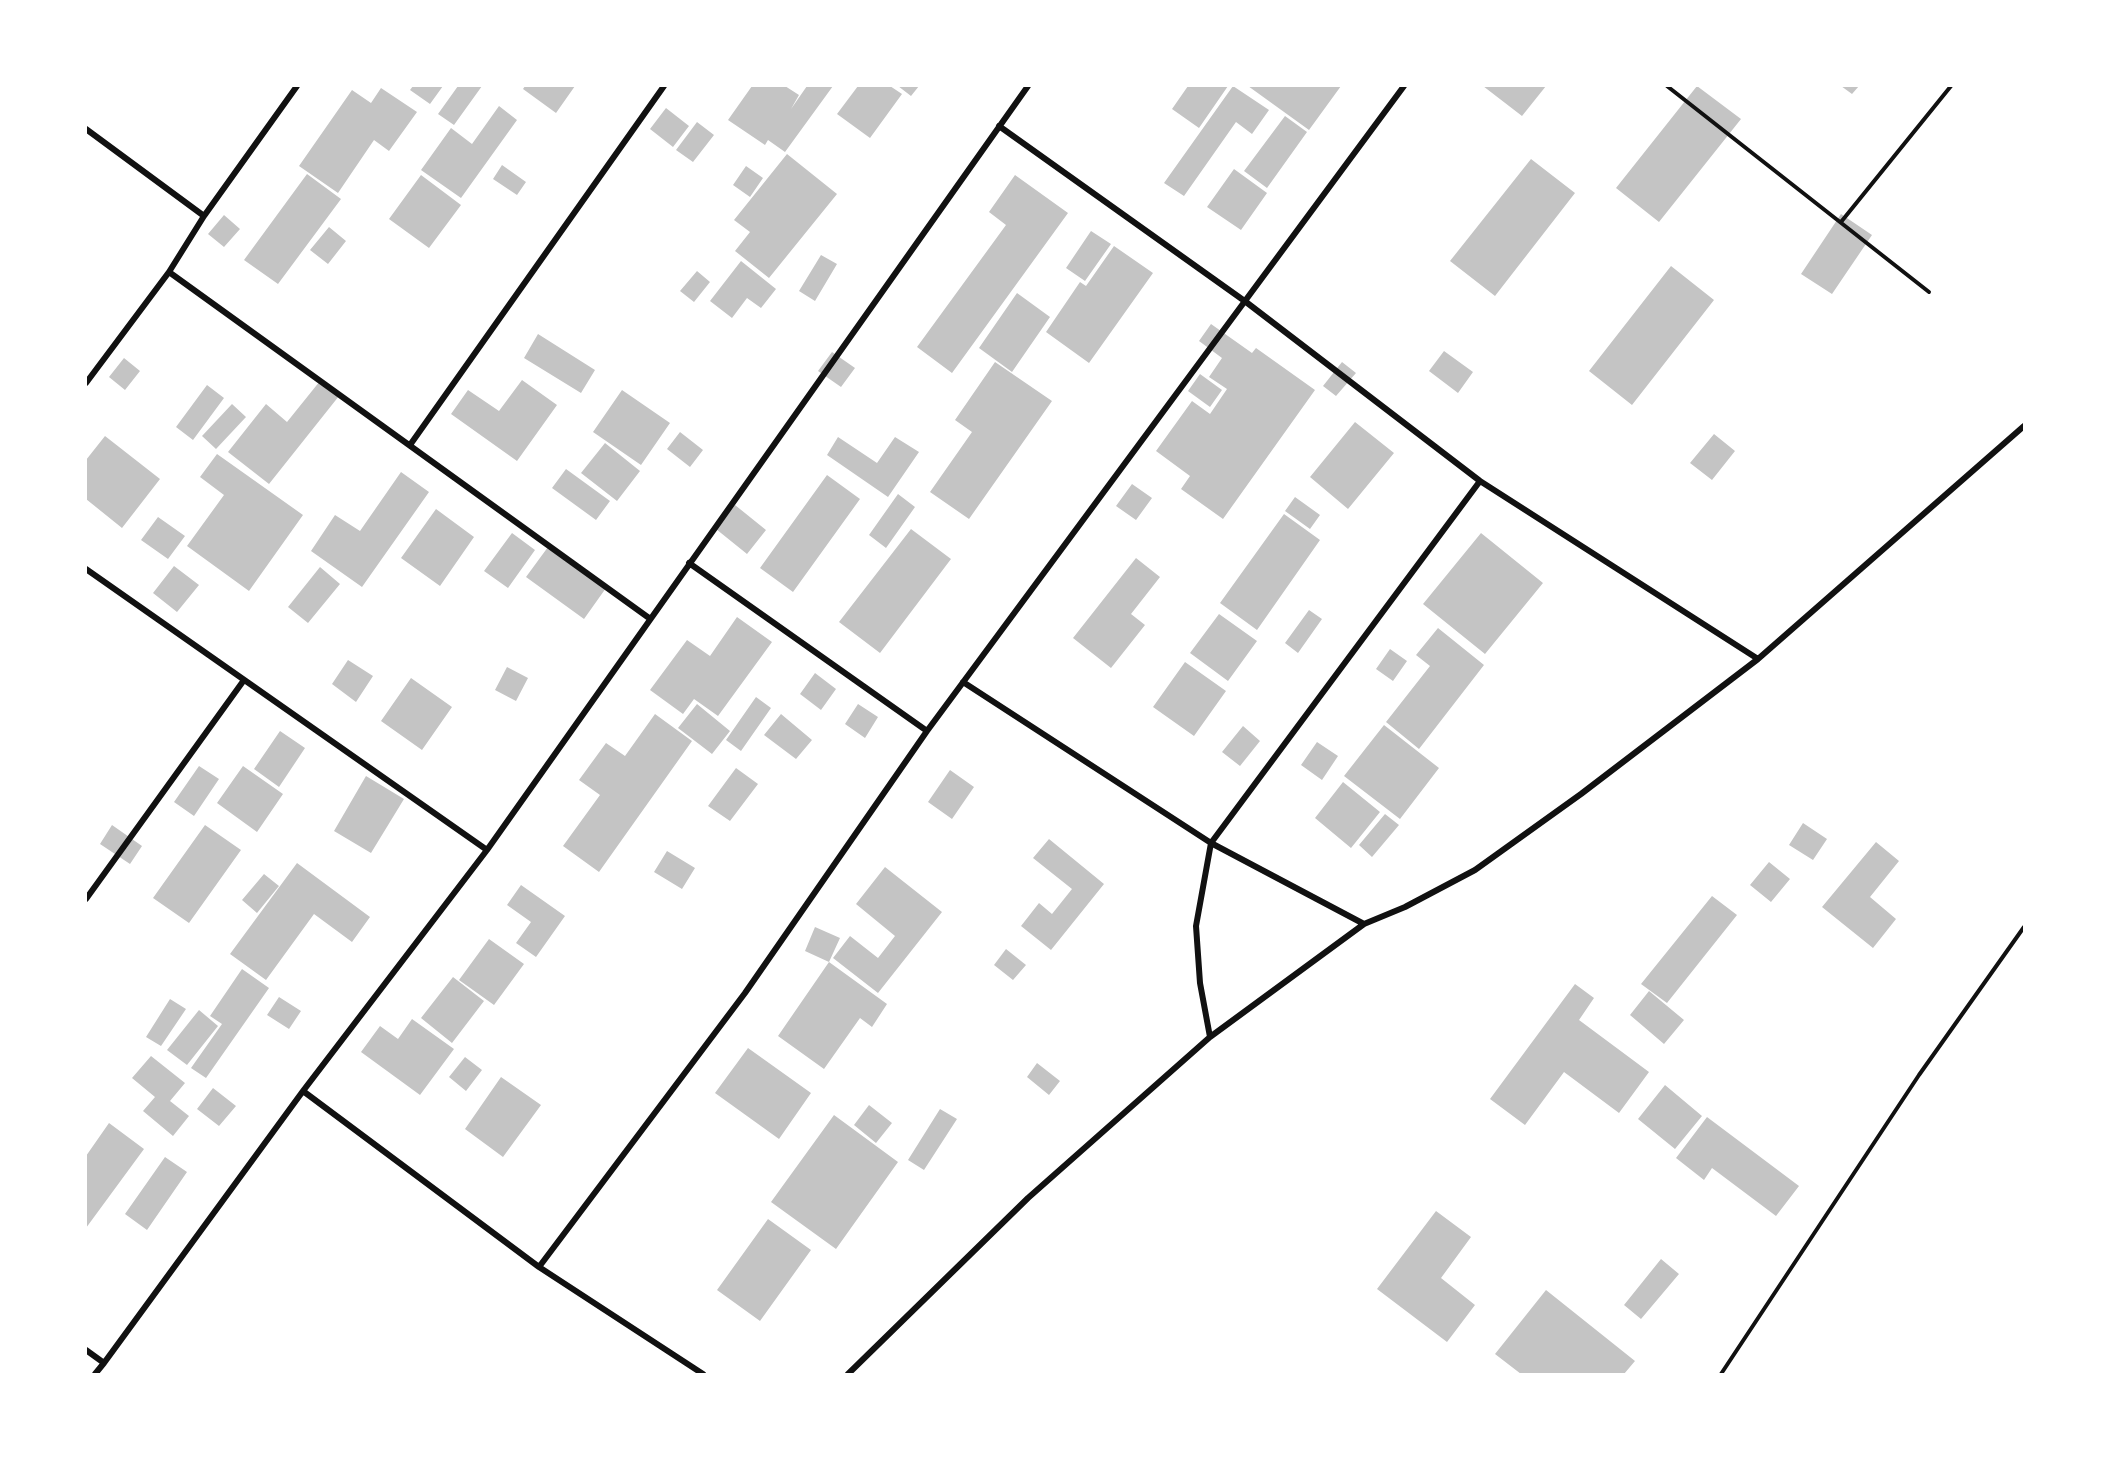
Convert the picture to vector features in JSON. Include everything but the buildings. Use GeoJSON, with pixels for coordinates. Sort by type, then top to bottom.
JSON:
{"type":"FeatureCollection","features":[{"type":"Feature","properties":{"kind":"street"},"geometry":{"type":"LineString","coordinates":[[86,383],[169,272],[204,216],[297,86]]}},
{"type":"Feature","properties":{"kind":"street"},"geometry":{"type":"LineString","coordinates":[[410,445],[664,86]]}},
{"type":"Feature","properties":{"kind":"street"},"geometry":{"type":"LineString","coordinates":[[96,1374],[303,1091],[487,850],[1028,86]]}},
{"type":"Feature","properties":{"kind":"street"},"geometry":{"type":"LineString","coordinates":[[539,1267],[745,993],[927,731],[1404,86]]}},
{"type":"Feature","properties":{"kind":"street"},"geometry":{"type":"LineString","coordinates":[[999,126],[1246,302],[1480,481],[1758,658]]}},
{"type":"Feature","properties":{"kind":"street"},"geometry":{"type":"LineString","coordinates":[[86,129],[204,216]]}},
{"type":"Feature","properties":{"kind":"street"},"geometry":{"type":"LineString","coordinates":[[169,272],[650,618]]}},
{"type":"Feature","properties":{"kind":"street"},"geometry":{"type":"LineString","coordinates":[[848,1374],[1028,1198],[1210,1037],[1364,924],[1405,907],[1475,870],[1581,794],[1758,658],[2025,426]]}},
{"type":"Feature","properties":{"kind":"street"},"geometry":{"type":"LineString","coordinates":[[1210,1037],[1200,983],[1196,926],[1211,843],[1480,481]]}},
{"type":"Feature","properties":{"kind":"street"},"geometry":{"type":"LineString","coordinates":[[689,562],[927,731]]}},
{"type":"Feature","properties":{"kind":"street"},"geometry":{"type":"LineString","coordinates":[[86,568],[487,850]]}},
{"type":"Feature","properties":{"kind":"street"},"geometry":{"type":"LineString","coordinates":[[86,899],[244,680]]}},
{"type":"Feature","properties":{"kind":"street"},"geometry":{"type":"LineString","coordinates":[[963,682],[1211,843],[1364,924]]}},
{"type":"Feature","properties":{"kind":"street"},"geometry":{"type":"LineString","coordinates":[[303,1091],[539,1267],[703,1374]]}},
{"type":"Feature","properties":{"kind":"street"},"geometry":{"type":"LineString","coordinates":[[86,1350],[104,1363]]}},
{"type":"Feature","properties":{"kind":"path"},"geometry":{"type":"LineString","coordinates":[[1667,86],[1929,292]]}},
{"type":"Feature","properties":{"kind":"path"},"geometry":{"type":"LineString","coordinates":[[1841,222],[1951,86]]}},
{"type":"Feature","properties":{"kind":"path"},"geometry":{"type":"LineString","coordinates":[[1721,1374],[1919,1076],[2025,927]]}}]}
